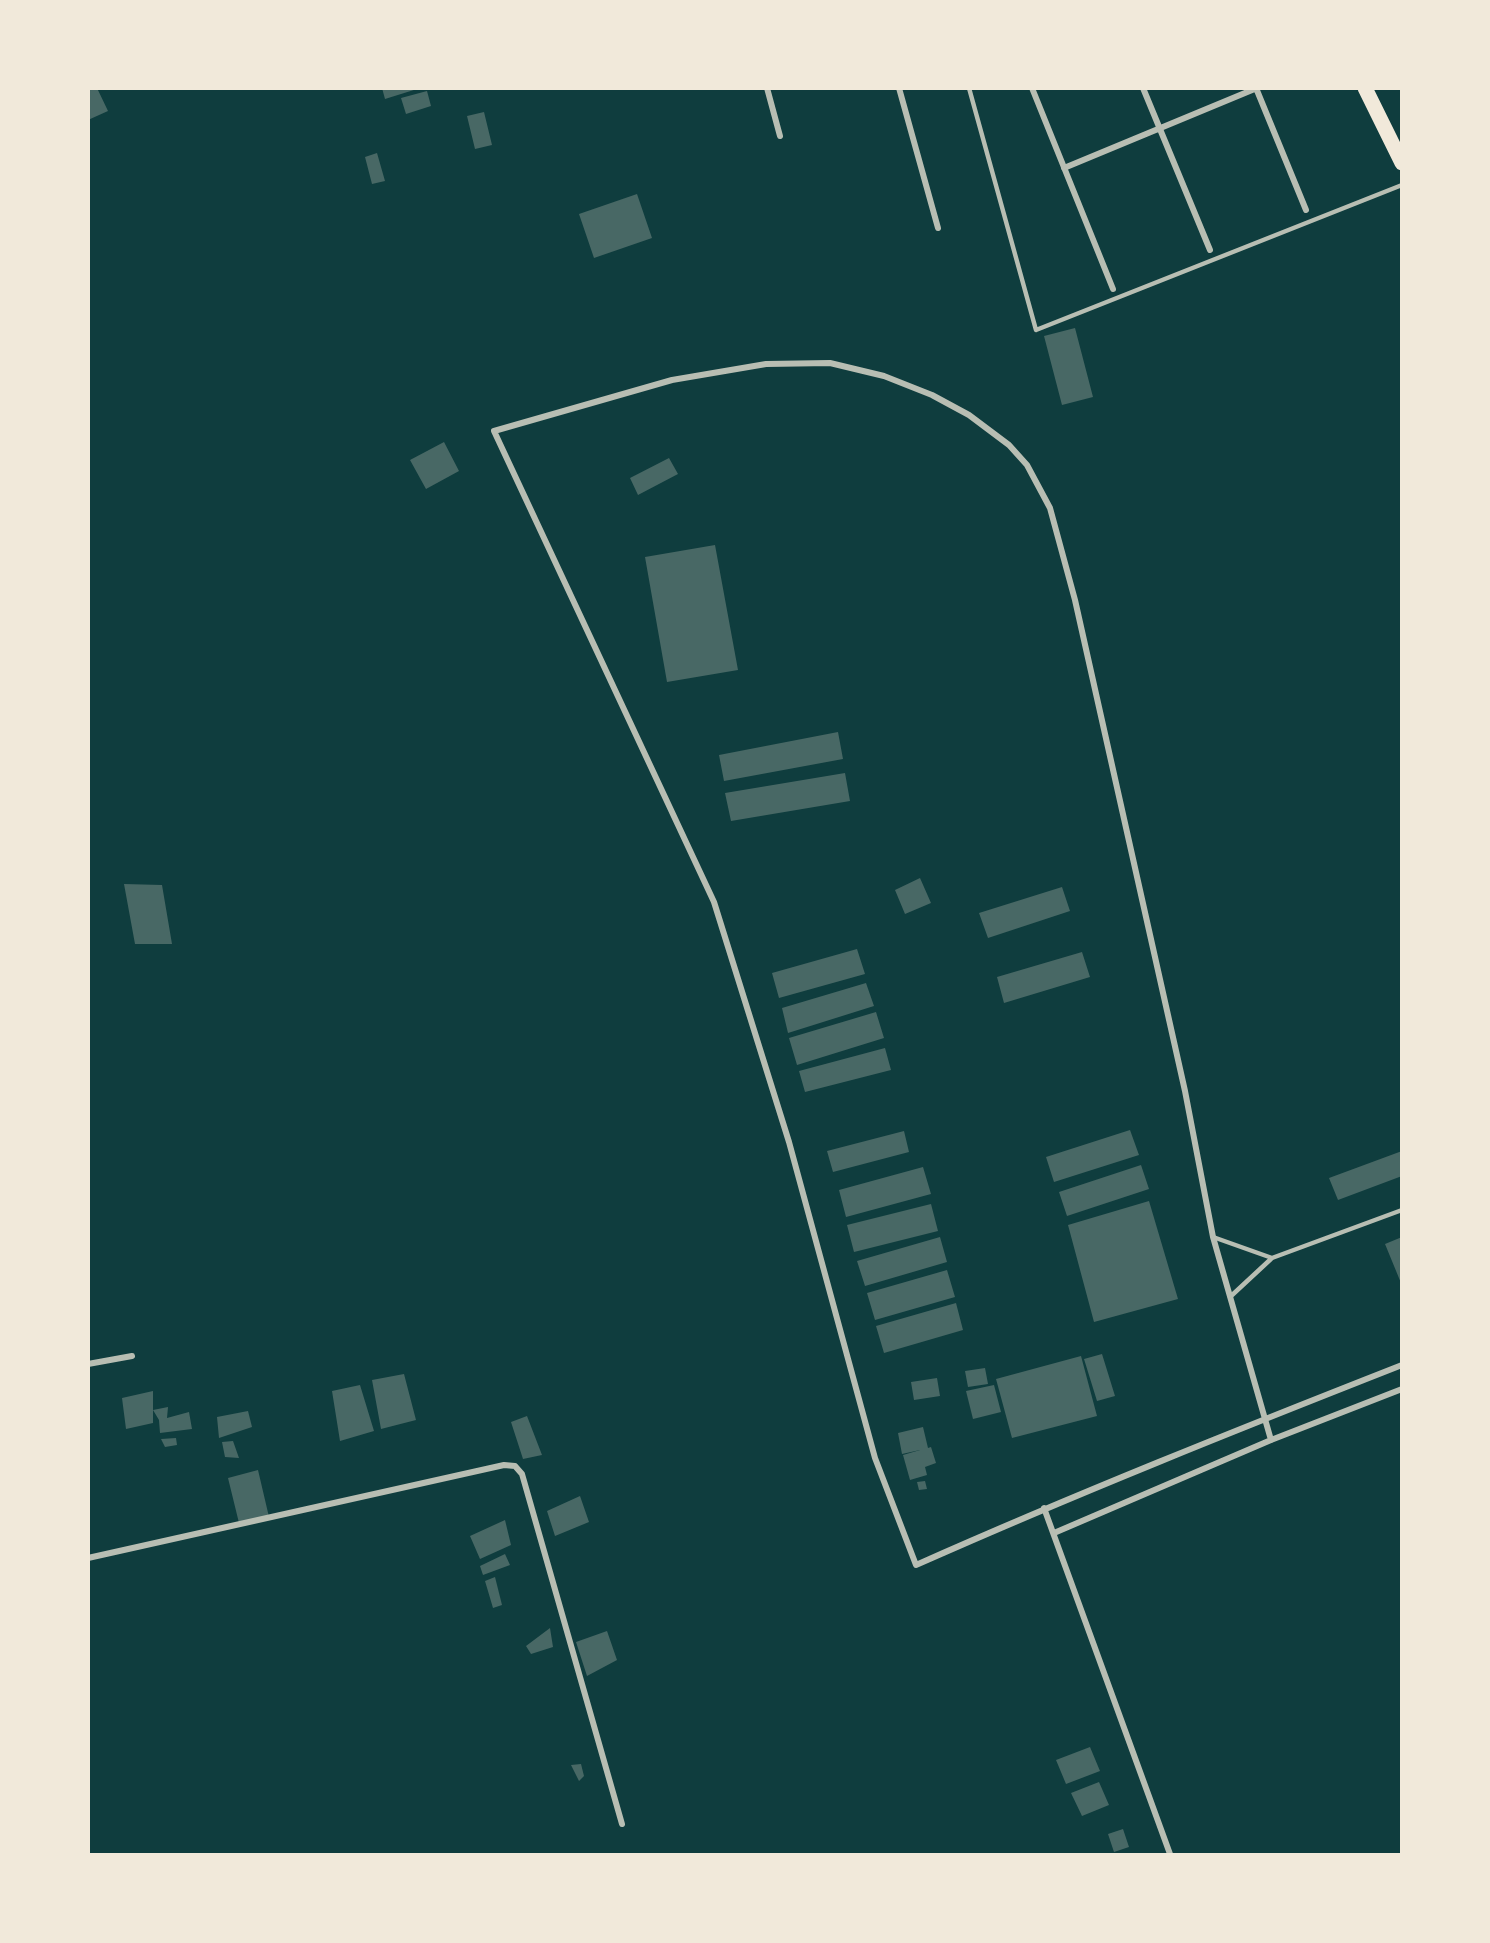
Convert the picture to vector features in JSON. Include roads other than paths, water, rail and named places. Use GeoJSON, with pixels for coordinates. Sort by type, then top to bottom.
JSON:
{"type":"FeatureCollection","features":[{"type":"Feature","properties":{"kind":"main road"},"geometry":{"type":"LineString","coordinates":[[1365,88],[1401,163]]}},
{"type":"Feature","properties":{"kind":"street"},"geometry":{"type":"LineString","coordinates":[[767,88],[780,136]]}},
{"type":"Feature","properties":{"kind":"street"},"geometry":{"type":"LineString","coordinates":[[899,88],[938,228]]}},
{"type":"Feature","properties":{"kind":"street"},"geometry":{"type":"LineString","coordinates":[[1032,88],[1113,289]]}},
{"type":"Feature","properties":{"kind":"street"},"geometry":{"type":"LineString","coordinates":[[1143,88],[1210,250]]}},
{"type":"Feature","properties":{"kind":"street"},"geometry":{"type":"LineString","coordinates":[[1064,168],[1257,89],[1306,210]]}},
{"type":"Feature","properties":{"kind":"street"},"geometry":{"type":"LineString","coordinates":[[1271,1440],[1265,1419],[1230,1297],[1213,1237],[1185,1091],[1076,600],[1050,508],[1027,465],[1010,445],[969,415],[932,395],[884,376],[830,363],[766,364],[672,380],[495,431],[714,902],[789,1142],[875,1458],[916,1565],[1044,1508],[1265,1419],[1401,1365]]}},
{"type":"Feature","properties":{"kind":"street"},"geometry":{"type":"LineString","coordinates":[[88,1364],[132,1356]]}},
{"type":"Feature","properties":{"kind":"street"},"geometry":{"type":"LineString","coordinates":[[1054,1533],[1271,1440],[1401,1389]]}},
{"type":"Feature","properties":{"kind":"street"},"geometry":{"type":"LineString","coordinates":[[88,1558],[504,1465],[515,1466],[522,1474],[622,1824]]}},
{"type":"Feature","properties":{"kind":"street"},"geometry":{"type":"LineString","coordinates":[[1044,1508],[1170,1854]]}},
{"type":"Feature","properties":{"kind":"lane"},"geometry":{"type":"LineString","coordinates":[[969,88],[1036,330],[1401,185]]}},
{"type":"Feature","properties":{"kind":"lane"},"geometry":{"type":"LineString","coordinates":[[1230,1297],[1272,1258],[1401,1210]]}},
{"type":"Feature","properties":{"kind":"lane"},"geometry":{"type":"LineString","coordinates":[[1213,1237],[1272,1258]]}}]}
